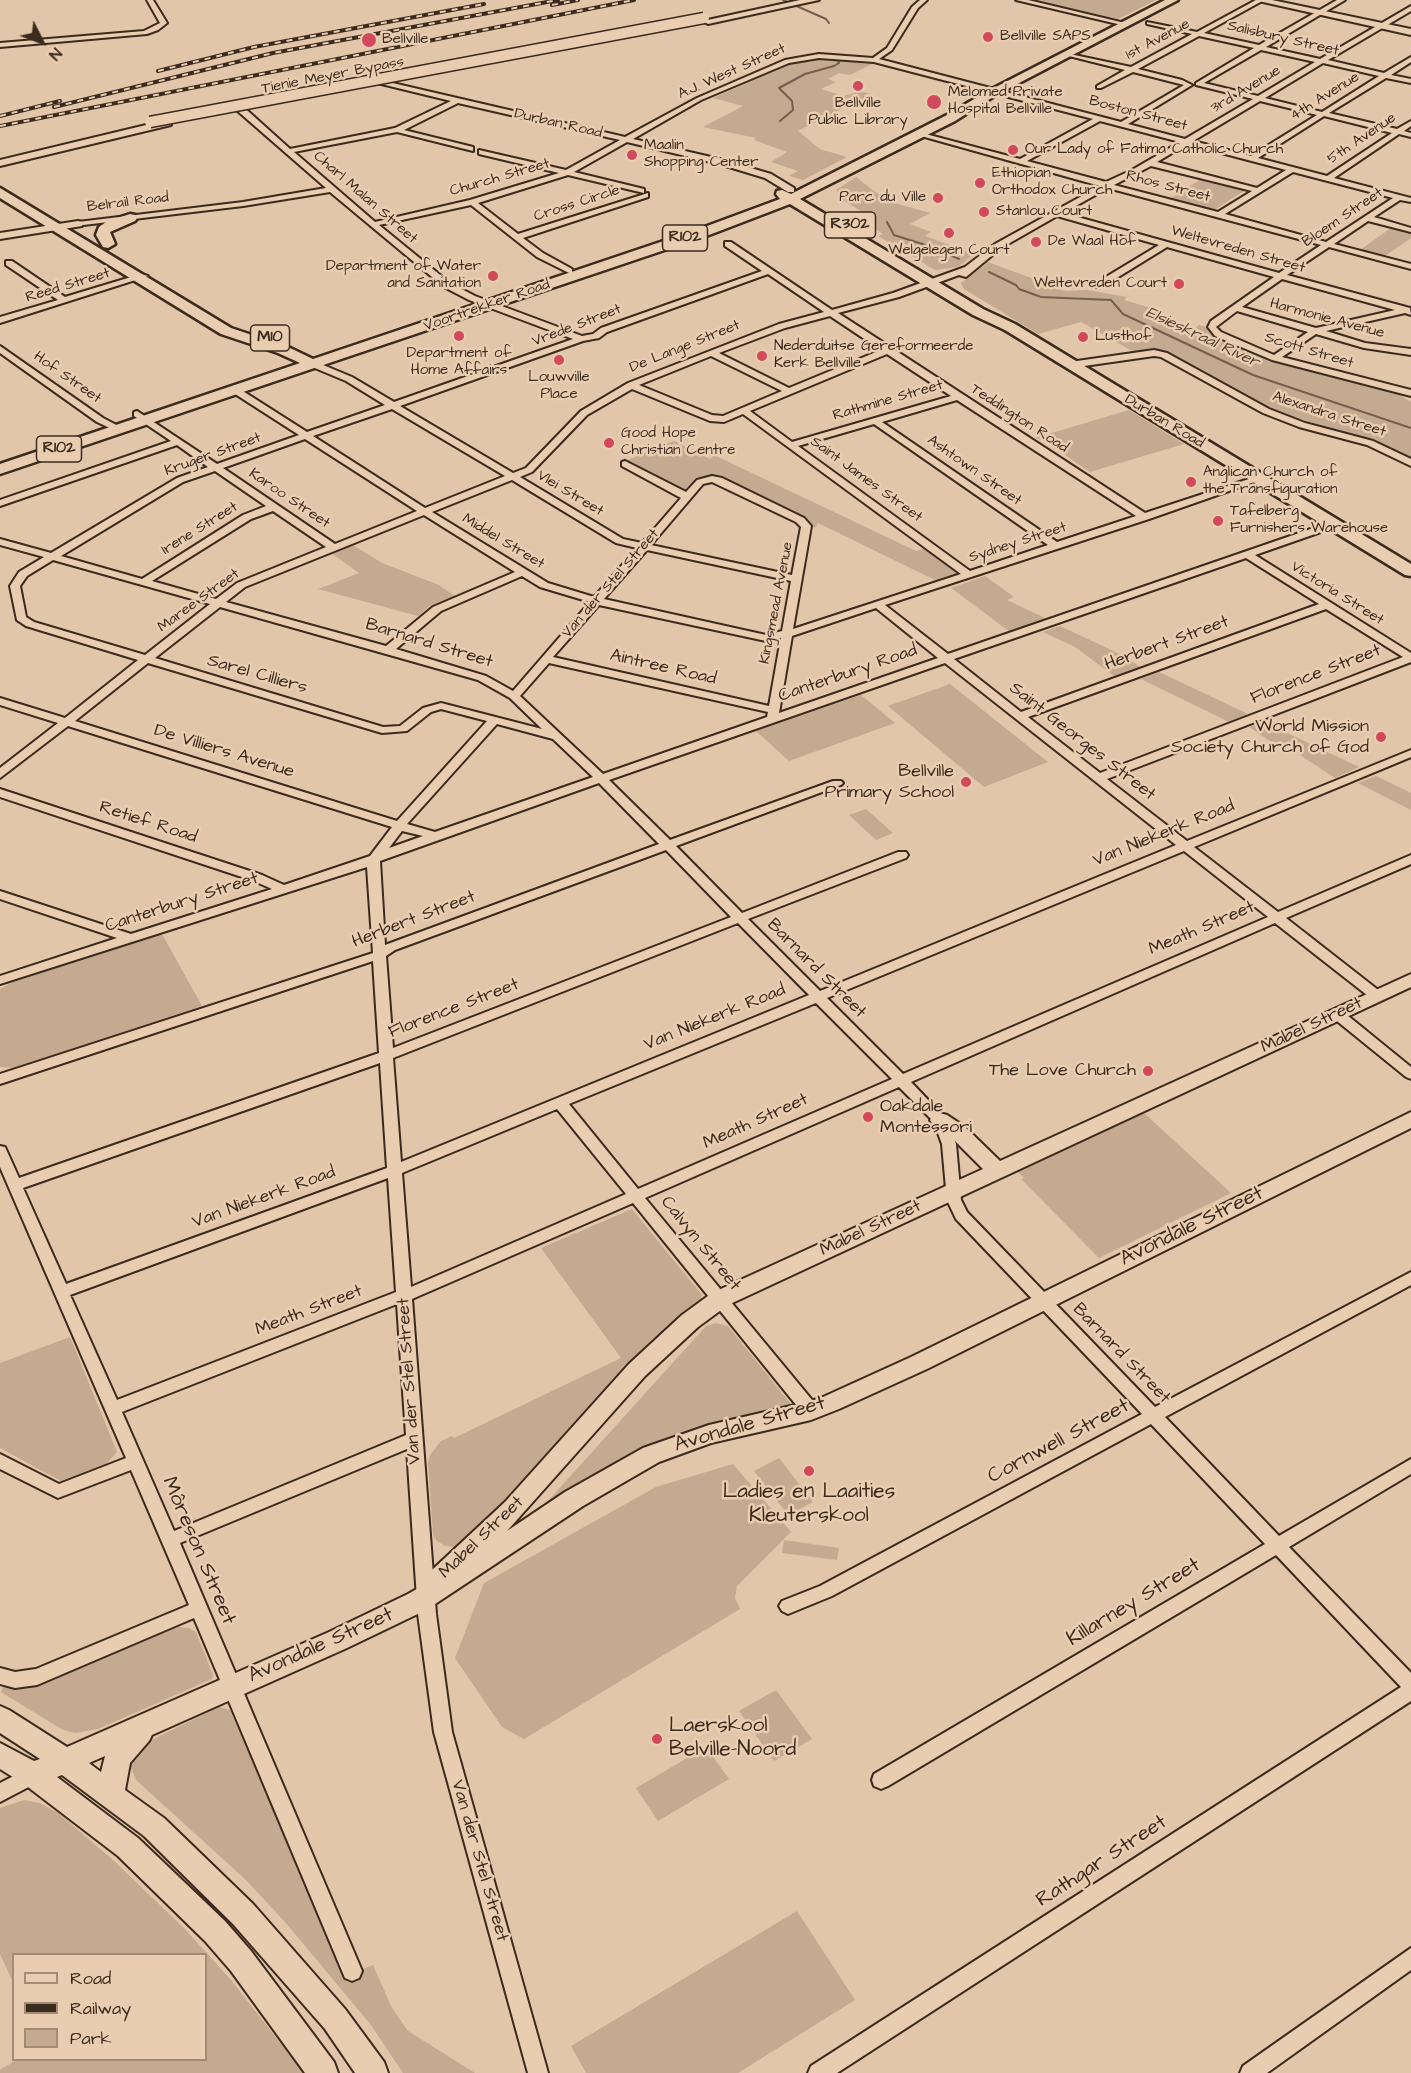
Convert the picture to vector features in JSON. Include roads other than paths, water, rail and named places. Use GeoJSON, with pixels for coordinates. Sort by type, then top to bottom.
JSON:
{"type":"FeatureCollection","features":[{"type":"Feature","properties":{"kind":"main road","name":"Tienie Meyer Bypass"},"geometry":{"type":"LineString","coordinates":[[0,163],[120,133],[814,0]]}},
{"type":"Feature","properties":{"kind":"main road","name":"Voortrekker Road"},"geometry":{"type":"LineString","coordinates":[[0,469],[142,417],[704,232],[918,134],[1173,0]]}},
{"type":"Feature","properties":{"kind":"main road"},"geometry":{"type":"LineString","coordinates":[[1260,0],[1411,32]]}},
{"type":"Feature","properties":{"kind":"main road","name":"Tienie Meyer Bypass"},"geometry":{"type":"LineString","coordinates":[[0,156],[150,122],[706,20]]}},
{"type":"Feature","properties":{"kind":"main road","name":"Voortrekker Road"},"geometry":{"type":"LineString","coordinates":[[831,175],[908,131],[944,115],[960,111]]}},
{"type":"Feature","properties":{"kind":"main road","name":"M10"},"geometry":{"type":"LineString","coordinates":[[1,177],[120,252],[143,278]]}},
{"type":"Feature","properties":{"kind":"main road","name":"M10"},"geometry":{"type":"LineString","coordinates":[[0,192],[226,331],[315,359]]}},
{"type":"Feature","properties":{"kind":"main road","name":"Voortrekker Road"},"geometry":{"type":"LineString","coordinates":[[484,303],[568,271],[791,194]]}},
{"type":"Feature","properties":{"kind":"main road","name":"Durban Road"},"geometry":{"type":"LineString","coordinates":[[791,194],[939,284],[995,322],[1010,327],[1411,571]]}},
{"type":"Feature","properties":{"kind":"main road"},"geometry":{"type":"LineString","coordinates":[[108,244],[103,235],[104,230],[130,218]]}},
{"type":"Feature","properties":{"kind":"main road","name":"Belrail Road"},"geometry":{"type":"LineString","coordinates":[[0,236],[74,222]]}},
{"type":"Feature","properties":{"kind":"main road","name":"Belrail Road"},"geometry":{"type":"LineString","coordinates":[[0,230],[54,225]]}},
{"type":"Feature","properties":{"kind":"main road","name":"Voortrekker Road"},"geometry":{"type":"LineString","coordinates":[[142,417],[235,390],[315,359]]}},
{"type":"Feature","properties":{"kind":"main road","name":"Voortrekker Road"},"geometry":{"type":"LineString","coordinates":[[0,460],[113,427]]}},
{"type":"Feature","properties":{"kind":"main road","name":"Mabel Street"},"geometry":{"type":"LineString","coordinates":[[424,1597],[514,1509],[637,1370],[690,1321],[720,1299],[1411,980]]}},
{"type":"Feature","properties":{"kind":"main road","name":"Avondale Street"},"geometry":{"type":"LineString","coordinates":[[33,1775],[338,1640],[424,1597],[574,1499],[651,1455],[709,1434],[811,1411],[919,1363],[1411,1119]]}},
{"type":"Feature","properties":{"kind":"main road"},"geometry":{"type":"LineString","coordinates":[[940,1120],[958,1132],[998,1172]]}},
{"type":"Feature","properties":{"kind":"main road"},"geometry":{"type":"LineString","coordinates":[[0,1718],[65,1761],[154,1827],[243,1914],[335,2019],[373,2073]]}},
{"type":"Feature","properties":{"kind":"main road"},"geometry":{"type":"LineString","coordinates":[[111,1795],[117,1758],[127,1745],[153,1721]]}},
{"type":"Feature","properties":{"kind":"main road"},"geometry":{"type":"LineString","coordinates":[[0,1755],[33,1775],[129,1847],[215,1931],[241,1961],[323,2073]]}},
{"type":"Feature","properties":{"kind":"street"},"geometry":{"type":"LineString","coordinates":[[874,60],[890,49],[916,5],[924,0]]}},
{"type":"Feature","properties":{"kind":"street"},"geometry":{"type":"LineString","coordinates":[[1019,0],[1126,24]]}},
{"type":"Feature","properties":{"kind":"street","name":"1st Avenue"},"geometry":{"type":"LineString","coordinates":[[1099,87],[1260,0]]}},
{"type":"Feature","properties":{"kind":"street"},"geometry":{"type":"LineString","coordinates":[[1342,0],[1198,84],[1411,135]]}},
{"type":"Feature","properties":{"kind":"street"},"geometry":{"type":"LineString","coordinates":[[0,45],[139,35],[163,25],[165,20],[152,3]]}},
{"type":"Feature","properties":{"kind":"street","name":"3rd Avenue"},"geometry":{"type":"LineString","coordinates":[[939,284],[967,272],[992,250],[1150,163],[1411,8]]}},
{"type":"Feature","properties":{"kind":"street","name":"Salisbury Street"},"geometry":{"type":"LineString","coordinates":[[1149,22],[1411,81]]}},
{"type":"Feature","properties":{"kind":"street"},"geometry":{"type":"LineString","coordinates":[[1067,54],[1188,84],[1189,87],[1124,124]]}},
{"type":"Feature","properties":{"kind":"street"},"geometry":{"type":"LineString","coordinates":[[492,55],[499,59],[379,82],[237,107],[492,55]]}},
{"type":"Feature","properties":{"kind":"street","name":"A.J. West Street"},"geometry":{"type":"LineString","coordinates":[[626,140],[699,99],[790,60],[819,56],[874,60],[998,91]]}},
{"type":"Feature","properties":{"kind":"street","name":"4th Avenue"},"geometry":{"type":"LineString","coordinates":[[1253,158],[1411,59]]}},
{"type":"Feature","properties":{"kind":"street","name":"Durban Road"},"geometry":{"type":"LineString","coordinates":[[371,80],[744,168],[791,194]]}},
{"type":"Feature","properties":{"kind":"street","name":"Boston Street"},"geometry":{"type":"LineString","coordinates":[[998,91],[1406,197]]}},
{"type":"Feature","properties":{"kind":"street"},"geometry":{"type":"LineString","coordinates":[[290,151],[397,130],[456,100]]}},
{"type":"Feature","properties":{"kind":"street","name":"Charl Malan Street"},"geometry":{"type":"LineString","coordinates":[[237,107],[351,206],[447,285],[484,303],[581,339]]}},
{"type":"Feature","properties":{"kind":"street"},"geometry":{"type":"LineString","coordinates":[[1020,162],[1101,118]]}},
{"type":"Feature","properties":{"kind":"street","name":"5th Avenue"},"geometry":{"type":"LineString","coordinates":[[1329,178],[1411,123]]}},
{"type":"Feature","properties":{"kind":"street"},"geometry":{"type":"LineString","coordinates":[[397,130],[470,149],[484,149],[482,152],[567,173]]}},
{"type":"Feature","properties":{"kind":"street","name":"Rhos Street"},"geometry":{"type":"LineString","coordinates":[[918,134],[1411,267]]}},
{"type":"Feature","properties":{"kind":"street","name":"Church Street"},"geometry":{"type":"LineString","coordinates":[[375,224],[472,202],[567,173],[626,140]]}},
{"type":"Feature","properties":{"kind":"street"},"geometry":{"type":"LineString","coordinates":[[1150,163],[1258,190]]}},
{"type":"Feature","properties":{"kind":"street"},"geometry":{"type":"LineString","coordinates":[[1219,215],[1292,169]]}},
{"type":"Feature","properties":{"kind":"street","name":"Cross Circle"},"geometry":{"type":"LineString","coordinates":[[517,237],[643,193],[567,173]]}},
{"type":"Feature","properties":{"kind":"street","name":"Belrail Road"},"geometry":{"type":"LineString","coordinates":[[74,222],[130,218],[334,189]]}},
{"type":"Feature","properties":{"kind":"street"},"geometry":{"type":"LineString","coordinates":[[292,196],[327,198],[351,206]]}},
{"type":"Feature","properties":{"kind":"street","name":"Bloem Street"},"geometry":{"type":"LineString","coordinates":[[1214,323],[1366,218],[1406,197]]}},
{"type":"Feature","properties":{"kind":"street","name":"Belrail Road"},"geometry":{"type":"LineString","coordinates":[[74,222],[218,202],[261,200]]}},
{"type":"Feature","properties":{"kind":"street"},"geometry":{"type":"LineString","coordinates":[[472,202],[540,255],[568,271]]}},
{"type":"Feature","properties":{"kind":"street","name":"Weltevreden Street"},"geometry":{"type":"LineString","coordinates":[[1057,214],[1409,310]]}},
{"type":"Feature","properties":{"kind":"street"},"geometry":{"type":"LineString","coordinates":[[1366,218],[1411,230]]}},
{"type":"Feature","properties":{"kind":"street","name":"Teddington Road"},"geometry":{"type":"LineString","coordinates":[[729,244],[958,397],[1145,517]]}},
{"type":"Feature","properties":{"kind":"street"},"geometry":{"type":"LineString","coordinates":[[1099,285],[1166,244]]}},
{"type":"Feature","properties":{"kind":"street"},"geometry":{"type":"LineString","coordinates":[[9,263],[65,301]]}},
{"type":"Feature","properties":{"kind":"street","name":"Vrede Street"},"geometry":{"type":"LineString","coordinates":[[396,406],[581,339],[596,336],[604,330],[769,271]]}},
{"type":"Feature","properties":{"kind":"street","name":"Reed Street"},"geometry":{"type":"LineString","coordinates":[[0,320],[143,278]]}},
{"type":"Feature","properties":{"kind":"street","name":"De Lange Street"},"geometry":{"type":"LineString","coordinates":[[513,478],[540,461],[584,413],[631,385],[782,326],[939,284]]}},
{"type":"Feature","properties":{"kind":"street","name":"Harmonie Avenue"},"geometry":{"type":"LineString","coordinates":[[1236,308],[1374,347],[1411,352]]}},
{"type":"Feature","properties":{"kind":"street"},"geometry":{"type":"LineString","coordinates":[[1275,358],[1315,331],[1409,310]]}},
{"type":"Feature","properties":{"kind":"street","name":"Scott Street"},"geometry":{"type":"LineString","coordinates":[[1214,323],[1213,330],[1218,334],[1275,358],[1410,394]]}},
{"type":"Feature","properties":{"kind":"street","name":"Hof Street"},"geometry":{"type":"LineString","coordinates":[[0,349],[113,427]]}},
{"type":"Feature","properties":{"kind":"street"},"geometry":{"type":"LineString","coordinates":[[631,385],[710,418],[728,419],[788,391],[888,350]]}},
{"type":"Feature","properties":{"kind":"street"},"geometry":{"type":"LineString","coordinates":[[711,353],[788,391]]}},
{"type":"Feature","properties":{"kind":"street","name":"Alexandra Street"},"geometry":{"type":"LineString","coordinates":[[1070,365],[1154,353],[1164,355],[1266,411],[1302,425],[1370,442],[1411,463]]}},
{"type":"Feature","properties":{"kind":"street","name":"Vlei Street"},"geometry":{"type":"LineString","coordinates":[[315,359],[615,538],[643,548],[798,579]]}},
{"type":"Feature","properties":{"kind":"street","name":"Middel Street"},"geometry":{"type":"LineString","coordinates":[[235,390],[521,573],[555,589],[597,601],[766,638],[787,634]]}},
{"type":"Feature","properties":{"kind":"street","name":"Rathmine Street"},"geometry":{"type":"LineString","coordinates":[[792,445],[958,397]]}},
{"type":"Feature","properties":{"kind":"street","name":"Kruger Street"},"geometry":{"type":"LineString","coordinates":[[52,557],[174,483],[396,406]]}},
{"type":"Feature","properties":{"kind":"street","name":"Saint James Street"},"geometry":{"type":"LineString","coordinates":[[744,411],[969,575]]}},
{"type":"Feature","properties":{"kind":"street","name":"Karoo Street"},"geometry":{"type":"LineString","coordinates":[[142,417],[334,548]]}},
{"type":"Feature","properties":{"kind":"street","name":"Ashtown Street"},"geometry":{"type":"LineString","coordinates":[[875,420],[1056,546]]}},
{"type":"Feature","properties":{"kind":"street"},"geometry":{"type":"LineString","coordinates":[[0,503],[178,442]]}},
{"type":"Feature","properties":{"kind":"street"},"geometry":{"type":"LineString","coordinates":[[625,464],[687,497]]}},
{"type":"Feature","properties":{"kind":"street","name":"Maree Street"},"geometry":{"type":"LineString","coordinates":[[0,774],[217,603],[247,582],[513,478]]}},
{"type":"Feature","properties":{"kind":"street","name":"Van der Stel Street"},"geometry":{"type":"LineString","coordinates":[[514,696],[700,482],[712,479]]}},
{"type":"Feature","properties":{"kind":"street","name":"Kingsmead Avenue"},"geometry":{"type":"LineString","coordinates":[[712,479],[719,480],[800,520],[806,526],[772,715]]}},
{"type":"Feature","properties":{"kind":"street","name":"Sydney Street"},"geometry":{"type":"LineString","coordinates":[[787,634],[1258,479]]}},
{"type":"Feature","properties":{"kind":"street","name":"Irene Street"},"geometry":{"type":"LineString","coordinates":[[144,582],[247,517],[274,507]]}},
{"type":"Feature","properties":{"kind":"street","name":"Canterbury Road"},"geometry":{"type":"LineString","coordinates":[[374,859],[772,715],[946,659],[1334,524]]}},
{"type":"Feature","properties":{"kind":"street","name":"Barnard Street"},"geometry":{"type":"LineString","coordinates":[[0,542],[482,678],[514,696],[601,778],[940,1120],[949,1144],[953,1192],[961,1215],[1411,1685]]}},
{"type":"Feature","properties":{"kind":"street","name":"Victoria Street"},"geometry":{"type":"LineString","coordinates":[[1246,554],[1411,658]]}},
{"type":"Feature","properties":{"kind":"street","name":"Sarel Cilliers"},"geometry":{"type":"LineString","coordinates":[[52,557],[18,580],[15,586],[21,618],[30,624],[382,730],[403,729],[427,710],[441,706],[558,736]]}},
{"type":"Feature","properties":{"kind":"street"},"geometry":{"type":"LineString","coordinates":[[387,651],[437,609],[521,573]]}},
{"type":"Feature","properties":{"kind":"street","name":"Saint Georges Street"},"geometry":{"type":"LineString","coordinates":[[878,605],[1377,996]]}},
{"type":"Feature","properties":{"kind":"street","name":"Herbert Street"},"geometry":{"type":"LineString","coordinates":[[1020,716],[1326,605]]}},
{"type":"Feature","properties":{"kind":"street","name":"Aintree Road"},"geometry":{"type":"LineString","coordinates":[[546,658],[772,715]]}},
{"type":"Feature","properties":{"kind":"street","name":"Florence Street"},"geometry":{"type":"LineString","coordinates":[[1099,778],[1411,658]]}},
{"type":"Feature","properties":{"kind":"street","name":"De Villiers Avenue"},"geometry":{"type":"LineString","coordinates":[[0,701],[437,836]]}},
{"type":"Feature","properties":{"kind":"street"},"geometry":{"type":"LineString","coordinates":[[515,726],[535,715]]}},
{"type":"Feature","properties":{"kind":"street"},"geometry":{"type":"LineString","coordinates":[[374,859],[399,826],[493,721]]}},
{"type":"Feature","properties":{"kind":"street","name":"Van Niekerk Road"},"geometry":{"type":"LineString","coordinates":[[61,1292],[396,1170],[1411,753]]}},
{"type":"Feature","properties":{"kind":"street","name":"Herbert Street"},"geometry":{"type":"LineString","coordinates":[[0,1079],[379,955],[390,947],[837,783]]}},
{"type":"Feature","properties":{"kind":"street","name":"Retief Road"},"geometry":{"type":"LineString","coordinates":[[0,793],[258,878],[283,889]]}},
{"type":"Feature","properties":{"kind":"street","name":"Florence Street"},"geometry":{"type":"LineString","coordinates":[[15,1185],[388,1054],[902,855]]}},
{"type":"Feature","properties":{"kind":"street","name":"Van der Stel Street"},"geometry":{"type":"LineString","coordinates":[[374,859],[424,1597],[442,1732],[538,2073]]}},
{"type":"Feature","properties":{"kind":"street","name":"Canterbury Street"},"geometry":{"type":"LineString","coordinates":[[0,980],[374,859]]}},
{"type":"Feature","properties":{"kind":"street","name":"Meath Street"},"geometry":{"type":"LineString","coordinates":[[112,1409],[404,1295],[1411,859]]}},
{"type":"Feature","properties":{"kind":"street"},"geometry":{"type":"LineString","coordinates":[[0,895],[95,928],[132,938]]}},
{"type":"Feature","properties":{"kind":"street"},"geometry":{"type":"LineString","coordinates":[[95,928],[106,936],[111,944]]}},
{"type":"Feature","properties":{"kind":"street"},"geometry":{"type":"LineString","coordinates":[[95,928],[98,935],[97,949]]}},
{"type":"Feature","properties":{"kind":"street"},"geometry":{"type":"LineString","coordinates":[[1336,1014],[1411,1074]]}},
{"type":"Feature","properties":{"kind":"street","name":"Calvyn Street"},"geometry":{"type":"LineString","coordinates":[[560,1102],[811,1411]]}},
{"type":"Feature","properties":{"kind":"street","name":"Môreson Street"},"geometry":{"type":"LineString","coordinates":[[0,1151],[233,1686],[352,1971]]}},
{"type":"Feature","properties":{"kind":"street","name":"Cornwell Street"},"geometry":{"type":"LineString","coordinates":[[788,1606],[826,1591],[1411,1278]]}},
{"type":"Feature","properties":{"kind":"street"},"geometry":{"type":"LineString","coordinates":[[170,1540],[414,1439]]}},
{"type":"Feature","properties":{"kind":"street"},"geometry":{"type":"LineString","coordinates":[[0,1461],[58,1491],[135,1462]]}},
{"type":"Feature","properties":{"kind":"street","name":"Killarney Street"},"geometry":{"type":"LineString","coordinates":[[881,1780],[1411,1466]]}},
{"type":"Feature","properties":{"kind":"street"},"geometry":{"type":"LineString","coordinates":[[0,1676],[15,1680],[37,1677],[198,1609]]}},
{"type":"Feature","properties":{"kind":"street","name":"Rathgar Street"},"geometry":{"type":"LineString","coordinates":[[818,2073],[1411,1691]]}},
{"type":"Feature","properties":{"kind":"street"},"geometry":{"type":"LineString","coordinates":[[0,1793],[33,1775]]}},
{"type":"Feature","properties":{"kind":"street"},"geometry":{"type":"LineString","coordinates":[[1250,2073],[1411,1958]]}},
{"type":"Feature","properties":{"kind":"waterway","name":"Elsieskraal River"},"geometry":{"type":"LineString","coordinates":[[783,0],[826,19],[829,23]]}},
{"type":"Feature","properties":{"kind":"waterway","name":"Elsieskraal River"},"geometry":{"type":"LineString","coordinates":[[791,100],[779,88],[805,74],[834,66],[839,63],[838,61]]}},
{"type":"Feature","properties":{"kind":"waterway","name":"Elsieskraal River"},"geometry":{"type":"LineString","coordinates":[[780,121],[793,110],[792,101]]}},
{"type":"Feature","properties":{"kind":"waterway","name":"Elsieskraal River"},"geometry":{"type":"LineString","coordinates":[[887,222],[894,235],[935,248],[959,259]]}},
{"type":"Feature","properties":{"kind":"waterway","name":"Elsieskraal River"},"geometry":{"type":"LineString","coordinates":[[989,272],[1016,285],[1019,289],[1041,297],[1111,300],[1123,314],[1253,375],[1411,428]]}},
{"type":"Feature","properties":{"kind":"railway"},"geometry":{"type":"LineString","coordinates":[[54,107],[273,53],[558,0]]}},
{"type":"Feature","properties":{"kind":"railway"},"geometry":{"type":"LineString","coordinates":[[552,5],[578,0]]}},
{"type":"Feature","properties":{"kind":"railway"},"geometry":{"type":"LineString","coordinates":[[0,126],[634,0]]}},
{"type":"Feature","properties":{"kind":"railway"},"geometry":{"type":"LineString","coordinates":[[158,71],[254,47],[484,4]]}},
{"type":"Feature","properties":{"kind":"railway"},"geometry":{"type":"LineString","coordinates":[[0,116],[60,101]]}},
{"type":"Feature","properties":{"kind":"place","name":"Bellville SAPS"},"geometry":{"type":"Point","coordinates":[988,37]}},
{"type":"Feature","properties":{"kind":"place","name":"Bellville"},"geometry":{"type":"Point","coordinates":[369,40]}},
{"type":"Feature","properties":{"kind":"place","name":"Bellville Public Library"},"geometry":{"type":"Point","coordinates":[858,86]}},
{"type":"Feature","properties":{"kind":"place","name":"Melomed Private Hospital Bellville"},"geometry":{"type":"Point","coordinates":[934,102]}},
{"type":"Feature","properties":{"kind":"place","name":"Our Lady of Fatima Catholic Church"},"geometry":{"type":"Point","coordinates":[1013,150]}},
{"type":"Feature","properties":{"kind":"place","name":"Maalin Shopping Center"},"geometry":{"type":"Point","coordinates":[632,155]}},
{"type":"Feature","properties":{"kind":"place","name":"Ethiopian Orthodox Church"},"geometry":{"type":"Point","coordinates":[980,183]}},
{"type":"Feature","properties":{"kind":"place","name":"Parc du Ville"},"geometry":{"type":"Point","coordinates":[938,198]}},
{"type":"Feature","properties":{"kind":"place","name":"Stanlou Court"},"geometry":{"type":"Point","coordinates":[984,212]}},
{"type":"Feature","properties":{"kind":"place","name":"Welgelegen Court"},"geometry":{"type":"Point","coordinates":[949,233]}},
{"type":"Feature","properties":{"kind":"place","name":"De Waal Hof"},"geometry":{"type":"Point","coordinates":[1036,242]}},
{"type":"Feature","properties":{"kind":"place","name":"Department of Water and Sanitation"},"geometry":{"type":"Point","coordinates":[493,276]}},
{"type":"Feature","properties":{"kind":"place","name":"Weltevreden Court"},"geometry":{"type":"Point","coordinates":[1179,284]}},
{"type":"Feature","properties":{"kind":"place","name":"Department of Home Affairs"},"geometry":{"type":"Point","coordinates":[459,336]}},
{"type":"Feature","properties":{"kind":"place","name":"Lusthof"},"geometry":{"type":"Point","coordinates":[1083,337]}},
{"type":"Feature","properties":{"kind":"place","name":"Nederduitse Gereformeerde Kerk Bellville"},"geometry":{"type":"Point","coordinates":[762,356]}},
{"type":"Feature","properties":{"kind":"place","name":"Louwville Place"},"geometry":{"type":"Point","coordinates":[559,360]}},
{"type":"Feature","properties":{"kind":"place","name":"Good Hope Christian Centre"},"geometry":{"type":"Point","coordinates":[609,443]}},
{"type":"Feature","properties":{"kind":"place","name":"Anglican Church of the Transfiguration"},"geometry":{"type":"Point","coordinates":[1191,482]}},
{"type":"Feature","properties":{"kind":"place","name":"Tafelberg Furnishers Warehouse"},"geometry":{"type":"Point","coordinates":[1218,521]}},
{"type":"Feature","properties":{"kind":"place","name":"World Mission Society Church of God"},"geometry":{"type":"Point","coordinates":[1381,737]}},
{"type":"Feature","properties":{"kind":"place","name":"Bellville Primary School"},"geometry":{"type":"Point","coordinates":[966,782]}},
{"type":"Feature","properties":{"kind":"place","name":"The Love Church"},"geometry":{"type":"Point","coordinates":[1148,1071]}},
{"type":"Feature","properties":{"kind":"place","name":"Oakdale Montessori"},"geometry":{"type":"Point","coordinates":[868,1117]}},
{"type":"Feature","properties":{"kind":"place","name":"Ladies en Laaities Kleuterskool"},"geometry":{"type":"Point","coordinates":[809,1471]}},
{"type":"Feature","properties":{"kind":"place","name":"Laerskool Belville-Noord"},"geometry":{"type":"Point","coordinates":[657,1739]}}]}
